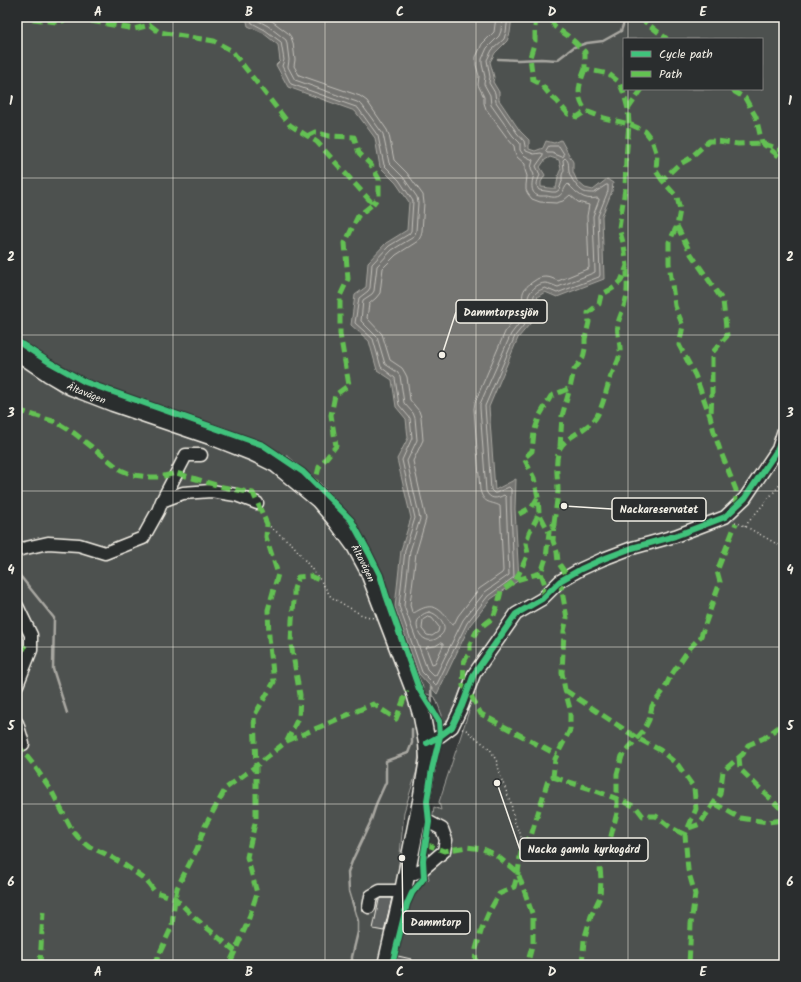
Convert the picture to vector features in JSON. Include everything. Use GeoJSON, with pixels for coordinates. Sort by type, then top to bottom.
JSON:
{"type":"FeatureCollection","features":[{"type":"Feature","properties":{"kind":"main road","name":"Ältavägen"},"geometry":{"type":"LineString","coordinates":[[17,352],[72,387],[113,403],[212,437],[254,453],[276,464],[319,500],[355,546],[368,570],[414,690],[422,717],[427,743],[428,759],[418,819],[386,965]]}},
{"type":"Feature","properties":{"kind":"street"},"geometry":{"type":"LineString","coordinates":[[427,743],[452,727],[474,674],[516,614],[542,599],[560,581],[588,566],[632,548],[675,536],[725,517],[745,498],[778,449],[784,430]]}},
{"type":"Feature","properties":{"kind":"street"},"geometry":{"type":"LineString","coordinates":[[17,550],[48,543],[79,545],[105,552],[143,538],[186,455],[201,455]]}},
{"type":"Feature","properties":{"kind":"street"},"geometry":{"type":"LineString","coordinates":[[162,501],[183,493],[211,491],[236,495],[257,503]]}},
{"type":"Feature","properties":{"kind":"street"},"geometry":{"type":"LineString","coordinates":[[17,606],[31,635],[31,650],[17,685]]}},
{"type":"Feature","properties":{"kind":"street"},"geometry":{"type":"LineString","coordinates":[[17,723],[23,744]]}},
{"type":"Feature","properties":{"kind":"street"},"geometry":{"type":"LineString","coordinates":[[369,907],[371,896],[380,890],[404,884],[444,851],[446,840],[442,830],[430,822],[418,819]]}},
{"type":"Feature","properties":{"kind":"path"},"geometry":{"type":"LineString","coordinates":[[784,480],[745,526],[784,548]]}},
{"type":"Feature","properties":{"kind":"path"},"geometry":{"type":"LineString","coordinates":[[267,524],[292,545],[321,581],[331,597],[362,615],[375,619]]}},
{"type":"Feature","properties":{"kind":"path"},"geometry":{"type":"LineString","coordinates":[[452,727],[466,730],[490,749],[511,803],[514,821],[520,833],[523,845]]}},
{"type":"Feature","properties":{"kind":"shaded area"},"geometry":{"type":"Polygon","coordinates":[[[17,17],[784,17],[784,965],[394,965],[411,893],[429,879],[427,869],[447,855],[432,820],[434,807],[441,810],[439,802],[469,711],[466,709],[442,737],[442,715],[435,697],[424,693],[371,552],[355,521],[319,482],[289,457],[225,428],[106,388],[35,351],[17,336],[17,17]]]}},
{"type":"Feature","properties":{"kind":"shaded area"},"geometry":{"type":"Polygon","coordinates":[[[17,362],[64,394],[215,447],[265,468],[305,495],[336,533],[363,574],[421,735],[417,770],[404,812],[396,896],[378,965],[17,965],[17,362]]]}},
{"type":"Feature","properties":{"kind":"water"},"geometry":{"type":"Polygon","coordinates":[[[246,17],[512,17],[510,33],[507,41],[495,53],[490,62],[494,77],[493,82],[499,92],[499,100],[520,131],[529,140],[529,149],[535,151],[543,148],[546,141],[554,143],[561,140],[573,162],[573,172],[577,181],[585,188],[593,190],[607,179],[613,183],[612,191],[602,216],[604,279],[557,297],[545,292],[537,297],[547,310],[534,319],[518,338],[489,407],[495,490],[516,479],[515,509],[519,580],[491,599],[470,625],[437,694],[419,674],[395,607],[401,550],[411,518],[397,459],[408,438],[406,419],[396,407],[392,380],[377,370],[369,341],[351,325],[355,295],[366,287],[368,262],[386,243],[407,230],[409,202],[396,183],[380,167],[375,138],[355,111],[288,87],[276,65],[280,61],[278,45],[263,33],[248,26],[246,17]],[[550,157],[545,160],[540,167],[545,175],[541,182],[541,187],[556,188],[561,169],[559,160],[550,157]]]}},
{"type":"Feature","properties":{"kind":"building"},"geometry":{"type":"Polygon","coordinates":[[[382,898],[392,898],[384,931],[373,929],[379,900],[382,898]]]}},
{"type":"Feature","properties":{"kind":"building"},"geometry":{"type":"Polygon","coordinates":[[[398,956],[411,959],[409,965],[396,965],[398,956]]]}},
{"type":"Feature","properties":{"kind":"waterway"},"geometry":{"type":"LineString","coordinates":[[498,59],[557,60],[574,47],[587,43],[603,41],[621,31],[625,19],[630,17]]}},
{"type":"Feature","properties":{"kind":"waterway"},"geometry":{"type":"LineString","coordinates":[[17,572],[54,618],[53,669],[67,713]]}},
{"type":"Feature","properties":{"kind":"waterway"},"geometry":{"type":"LineString","coordinates":[[431,688],[432,706]]}},
{"type":"Feature","properties":{"kind":"waterway"},"geometry":{"type":"LineString","coordinates":[[352,965],[352,957],[358,932],[358,921],[349,891],[348,872],[370,823],[386,782],[386,761],[408,753],[412,743],[412,729]]}},
{"type":"Feature","properties":{"kind":"marked path"},"geometry":{"type":"LineString","coordinates":[[17,17],[57,22],[75,18],[134,29],[150,25],[159,32],[214,41],[232,51],[290,125],[317,142],[373,204],[358,216],[345,243],[348,279],[340,296],[340,334],[349,385],[335,395],[331,415],[336,446],[319,467],[315,484]]}},
{"type":"Feature","properties":{"kind":"marked path"},"geometry":{"type":"LineString","coordinates":[[536,17],[535,41],[530,57],[533,80],[541,84],[568,114],[577,117],[586,111],[604,118],[629,124],[645,131],[652,140],[657,155],[656,171],[662,180]]}},
{"type":"Feature","properties":{"kind":"marked path"},"geometry":{"type":"LineString","coordinates":[[543,598],[545,585],[541,573],[546,558],[549,532],[539,513],[538,497],[534,478],[524,458],[532,451],[534,432],[540,415],[551,396],[570,388],[574,370],[583,358],[589,322],[588,313],[599,304],[601,295],[615,287],[621,281],[627,266],[619,228],[625,189],[629,124],[628,109],[619,82],[609,74],[585,69],[585,52],[568,36],[555,27],[550,17]]}},
{"type":"Feature","properties":{"kind":"marked path"},"geometry":{"type":"LineString","coordinates":[[639,17],[666,38]]}},
{"type":"Feature","properties":{"kind":"marked path"},"geometry":{"type":"LineString","coordinates":[[585,69],[581,80],[579,95],[586,111]]}},
{"type":"Feature","properties":{"kind":"marked path"},"geometry":{"type":"LineString","coordinates":[[628,109],[641,90]]}},
{"type":"Feature","properties":{"kind":"marked path"},"geometry":{"type":"LineString","coordinates":[[734,90],[745,98],[756,117],[762,143],[784,160]]}},
{"type":"Feature","properties":{"kind":"marked path"},"geometry":{"type":"LineString","coordinates":[[307,136],[315,132],[329,136],[354,137],[359,153],[371,165],[379,179],[379,196],[373,204]]}},
{"type":"Feature","properties":{"kind":"marked path"},"geometry":{"type":"LineString","coordinates":[[736,507],[736,490],[720,450],[710,416],[695,375],[679,345],[683,326],[675,306],[669,263],[669,242],[677,226],[680,210],[677,197],[662,180],[678,165],[689,159],[709,141],[738,144],[762,143],[784,151]]}},
{"type":"Feature","properties":{"kind":"marked path"},"geometry":{"type":"LineString","coordinates":[[677,226],[691,254],[723,301],[727,336],[712,353],[711,414]]}},
{"type":"Feature","properties":{"kind":"marked path"},"geometry":{"type":"LineString","coordinates":[[554,524],[558,491],[558,453],[560,448],[567,440],[587,427],[598,415],[611,376],[619,359],[620,349],[618,323],[626,299],[627,270]]}},
{"type":"Feature","properties":{"kind":"marked path"},"geometry":{"type":"LineString","coordinates":[[560,447],[562,416],[570,388]]}},
{"type":"Feature","properties":{"kind":"marked path"},"geometry":{"type":"LineString","coordinates":[[17,410],[56,422],[74,433],[121,470],[133,475],[160,477],[176,473],[223,487],[253,493],[267,524],[266,537],[278,574],[268,610],[269,637],[274,682],[254,716],[256,819],[247,857],[257,893],[247,924],[229,965]]}},
{"type":"Feature","properties":{"kind":"marked path"},"geometry":{"type":"LineString","coordinates":[[519,514],[532,507],[538,497]]}},
{"type":"Feature","properties":{"kind":"marked path"},"geometry":{"type":"LineString","coordinates":[[516,580],[528,554],[526,543],[529,533],[539,513]]}},
{"type":"Feature","properties":{"kind":"marked path"},"geometry":{"type":"LineString","coordinates":[[551,523],[554,524],[553,541],[557,552],[558,562],[568,577]]}},
{"type":"Feature","properties":{"kind":"marked path"},"geometry":{"type":"LineString","coordinates":[[582,965],[584,940],[591,916],[600,897],[601,879],[599,855],[610,840],[617,813],[617,774],[622,756],[644,730],[649,720],[652,706],[664,690],[670,677],[689,649],[701,636],[720,582],[717,571],[736,523]]}},
{"type":"Feature","properties":{"kind":"marked path"},"geometry":{"type":"LineString","coordinates":[[541,573],[516,580],[501,591],[493,618],[477,630],[470,644],[470,651],[464,662],[463,686],[468,690],[481,714],[557,755]]}},
{"type":"Feature","properties":{"kind":"marked path"},"geometry":{"type":"LineString","coordinates":[[152,965],[157,959],[172,926],[177,888],[197,849],[205,826],[226,788],[287,741],[299,716],[300,695],[291,644],[294,589],[298,577],[310,576],[321,581]]}},
{"type":"Feature","properties":{"kind":"marked path"},"geometry":{"type":"LineString","coordinates":[[475,965],[476,949],[482,928],[499,894],[514,887],[523,845],[531,836],[548,780],[553,777],[555,759],[570,730],[570,709],[562,673],[564,631],[567,618],[560,581]]}},
{"type":"Feature","properties":{"kind":"marked path"},"geometry":{"type":"LineString","coordinates":[[17,645],[31,650]]}},
{"type":"Feature","properties":{"kind":"marked path"},"geometry":{"type":"LineString","coordinates":[[565,690],[637,738],[660,750],[678,765],[694,788],[696,809],[685,835],[688,870],[695,894],[691,924],[689,965]]}},
{"type":"Feature","properties":{"kind":"marked path"},"geometry":{"type":"LineString","coordinates":[[287,741],[373,704],[396,719],[407,691]]}},
{"type":"Feature","properties":{"kind":"marked path"},"geometry":{"type":"LineString","coordinates":[[689,828],[700,824],[720,794],[723,771],[743,754],[748,745],[764,738],[784,723]]}},
{"type":"Feature","properties":{"kind":"marked path"},"geometry":{"type":"LineString","coordinates":[[17,744],[51,790],[72,830],[78,837],[90,847],[108,855],[146,880],[155,892],[175,898],[195,918],[235,951]]}},
{"type":"Feature","properties":{"kind":"marked path"},"geometry":{"type":"LineString","coordinates":[[739,757],[740,769],[779,807],[784,809]]}},
{"type":"Feature","properties":{"kind":"marked path"},"geometry":{"type":"LineString","coordinates":[[553,777],[588,788],[636,807],[643,816],[656,816],[670,827],[685,835]]}},
{"type":"Feature","properties":{"kind":"marked path"},"geometry":{"type":"LineString","coordinates":[[714,803],[740,818],[768,822],[784,820]]}},
{"type":"Feature","properties":{"kind":"marked path"},"geometry":{"type":"LineString","coordinates":[[425,844],[444,851],[467,847],[483,849],[496,855],[518,873],[533,916],[533,943],[527,965]]}},
{"type":"Feature","properties":{"kind":"marked path"},"geometry":{"type":"LineString","coordinates":[[40,965],[43,912]]}},
{"type":"Feature","properties":{"kind":"cycle path"},"geometry":{"type":"LineString","coordinates":[[17,341],[49,362],[85,382],[263,445],[303,472],[351,520],[380,575],[419,689],[439,721],[440,736],[432,769],[427,801],[429,822],[423,860],[424,878],[412,893],[407,904],[392,965]]}},
{"type":"Feature","properties":{"kind":"cycle path"},"geometry":{"type":"LineString","coordinates":[[427,743],[452,727],[474,674],[516,614],[542,599],[560,581],[581,569],[632,548],[675,536],[725,517],[745,498],[778,449],[784,430]]}},
{"type":"Feature","properties":{"kind":"place","name":"Dammtorpssjön"},"geometry":{"type":"Point","coordinates":[442,355]}},
{"type":"Feature","properties":{"kind":"place","name":"Nackareservatet"},"geometry":{"type":"Point","coordinates":[564,506]}},
{"type":"Feature","properties":{"kind":"place","name":"Nacka gamla kyrkogård"},"geometry":{"type":"Point","coordinates":[497,783]}},
{"type":"Feature","properties":{"kind":"place","name":"Dammtorp"},"geometry":{"type":"Point","coordinates":[402,858]}}]}
